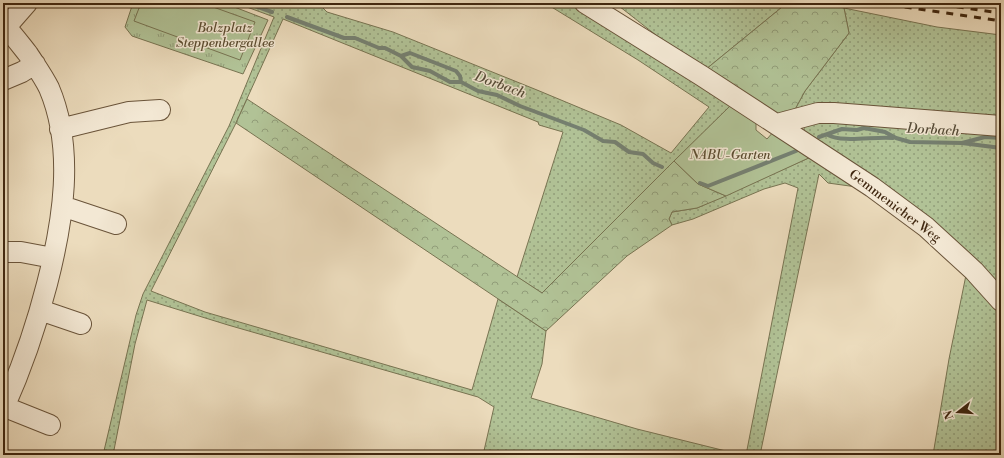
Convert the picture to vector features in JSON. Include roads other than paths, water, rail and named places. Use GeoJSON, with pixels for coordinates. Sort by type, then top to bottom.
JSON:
{"type":"FeatureCollection","features":[{"type":"Feature","properties":{"kind":"street"},"geometry":{"type":"LineString","coordinates":[[27,3],[5,25],[35,64],[49,88],[60,129],[63,152],[62,206],[53,258],[40,310],[4,408],[50,425]]}},
{"type":"Feature","properties":{"kind":"street","name":"Gemmenicher Weg"},"geometry":{"type":"LineString","coordinates":[[585,3],[777,124],[872,187],[926,227],[974,271],[1001,301]]}},
{"type":"Feature","properties":{"kind":"street"},"geometry":{"type":"LineString","coordinates":[[3,80],[22,72],[35,64]]}},
{"type":"Feature","properties":{"kind":"street"},"geometry":{"type":"LineString","coordinates":[[60,129],[129,112],[160,110]]}},
{"type":"Feature","properties":{"kind":"street"},"geometry":{"type":"LineString","coordinates":[[777,124],[818,113],[834,113],[1001,126]]}},
{"type":"Feature","properties":{"kind":"street"},"geometry":{"type":"LineString","coordinates":[[62,206],[116,224]]}},
{"type":"Feature","properties":{"kind":"street"},"geometry":{"type":"LineString","coordinates":[[3,252],[21,252],[53,258]]}},
{"type":"Feature","properties":{"kind":"street"},"geometry":{"type":"LineString","coordinates":[[40,310],[81,324]]}},
{"type":"Feature","properties":{"kind":"waterway","name":"Dorbach"},"geometry":{"type":"LineString","coordinates":[[247,3],[272,12]]}},
{"type":"Feature","properties":{"kind":"waterway","name":"Dorbach"},"geometry":{"type":"LineString","coordinates":[[287,17],[344,38],[355,38],[379,48],[385,48],[401,56],[410,53],[456,71],[460,76],[461,82],[478,91],[497,95],[520,106],[584,130],[603,141],[615,142],[629,152],[643,154],[653,163],[662,167]]}},
{"type":"Feature","properties":{"kind":"waterway"},"geometry":{"type":"LineString","coordinates":[[401,56],[412,67],[430,71],[450,82],[461,82]]}},
{"type":"Feature","properties":{"kind":"waterway","name":"Dorbach"},"geometry":{"type":"LineString","coordinates":[[819,137],[842,129],[857,130],[864,128],[885,132],[896,138],[910,142],[962,143],[985,137],[1001,138]]}},
{"type":"Feature","properties":{"kind":"waterway"},"geometry":{"type":"LineString","coordinates":[[828,135],[842,139],[893,138]]}},
{"type":"Feature","properties":{"kind":"waterway"},"geometry":{"type":"LineString","coordinates":[[962,143],[1001,148]]}},
{"type":"Feature","properties":{"kind":"waterway","name":"Dorbach"},"geometry":{"type":"LineString","coordinates":[[700,183],[708,186],[796,151]]}},
{"type":"Feature","properties":{"kind":"railway"},"geometry":{"type":"LineString","coordinates":[[877,3],[1001,21]]}},
{"type":"Feature","properties":{"kind":"railway"},"geometry":{"type":"LineString","coordinates":[[929,3],[1001,13]]}},
{"type":"Feature","properties":{"kind":"park label","name":"Bolzplatz Steppenbergallee"},"geometry":{"type":"Point","coordinates":[225,36]}},
{"type":"Feature","properties":{"kind":"park label","name":"NABU-Garten"},"geometry":{"type":"Point","coordinates":[730,155]}}]}
